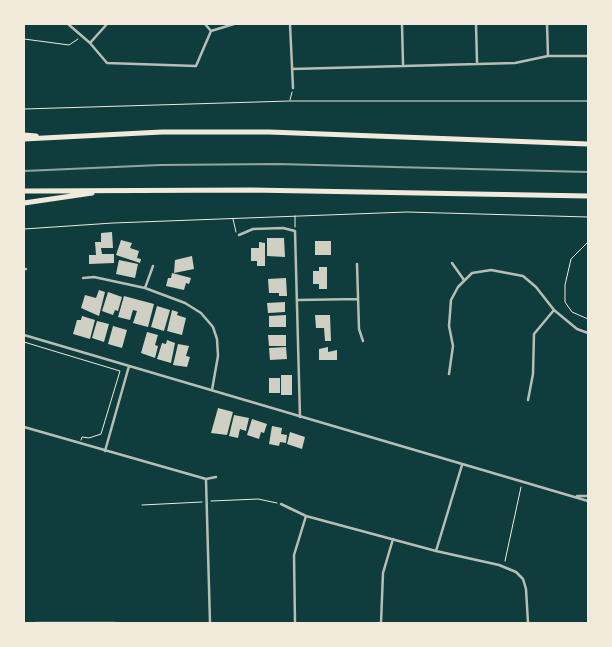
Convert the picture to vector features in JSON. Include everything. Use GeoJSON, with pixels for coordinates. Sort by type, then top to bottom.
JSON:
{"type":"FeatureCollection","features":[{"type":"Feature","properties":{"kind":"highway"},"geometry":{"type":"LineString","coordinates":[[24,139],[162,132],[269,132],[588,144]]}},
{"type":"Feature","properties":{"kind":"highway"},"geometry":{"type":"LineString","coordinates":[[24,135],[47,138]]}},
{"type":"Feature","properties":{"kind":"highway"},"geometry":{"type":"LineString","coordinates":[[24,203],[115,190]]}},
{"type":"Feature","properties":{"kind":"highway"},"geometry":{"type":"LineString","coordinates":[[24,191],[115,190],[588,196]]}},
{"type":"Feature","properties":{"kind":"street"},"geometry":{"type":"LineString","coordinates":[[68,24],[90,43],[107,63],[196,66],[211,31],[234,24]]}},
{"type":"Feature","properties":{"kind":"street"},"geometry":{"type":"LineString","coordinates":[[90,43],[108,24]]}},
{"type":"Feature","properties":{"kind":"street"},"geometry":{"type":"LineString","coordinates":[[204,24],[211,31]]}},
{"type":"Feature","properties":{"kind":"street"},"geometry":{"type":"LineString","coordinates":[[290,24],[292,88]]}},
{"type":"Feature","properties":{"kind":"street"},"geometry":{"type":"LineString","coordinates":[[402,24],[403,64]]}},
{"type":"Feature","properties":{"kind":"street"},"geometry":{"type":"LineString","coordinates":[[476,24],[478,62]]}},
{"type":"Feature","properties":{"kind":"street"},"geometry":{"type":"LineString","coordinates":[[547,24],[548,56]]}},
{"type":"Feature","properties":{"kind":"street"},"geometry":{"type":"LineString","coordinates":[[292,69],[403,64],[515,63],[548,56],[588,56]]}},
{"type":"Feature","properties":{"kind":"street"},"geometry":{"type":"LineString","coordinates":[[240,235],[253,229],[283,228],[295,230],[300,417]]}},
{"type":"Feature","properties":{"kind":"street"},"geometry":{"type":"LineString","coordinates":[[452,263],[464,280]]}},
{"type":"Feature","properties":{"kind":"street"},"geometry":{"type":"LineString","coordinates":[[357,264],[359,329],[363,342]]}},
{"type":"Feature","properties":{"kind":"street"},"geometry":{"type":"LineString","coordinates":[[145,288],[154,266]]}},
{"type":"Feature","properties":{"kind":"street"},"geometry":{"type":"LineString","coordinates":[[449,374],[453,346],[449,312],[451,300],[464,280],[472,273],[491,270],[523,276],[536,287],[554,310],[577,329],[588,333]]}},
{"type":"Feature","properties":{"kind":"street"},"geometry":{"type":"LineString","coordinates":[[83,278],[94,277],[145,288],[194,307],[208,320],[215,333],[218,349],[212,390]]}},
{"type":"Feature","properties":{"kind":"street"},"geometry":{"type":"LineString","coordinates":[[298,300],[358,299]]}},
{"type":"Feature","properties":{"kind":"street"},"geometry":{"type":"LineString","coordinates":[[528,400],[533,374],[534,334],[554,310]]}},
{"type":"Feature","properties":{"kind":"street"},"geometry":{"type":"LineString","coordinates":[[24,335],[588,501]]}},
{"type":"Feature","properties":{"kind":"street"},"geometry":{"type":"LineString","coordinates":[[105,452],[129,366]]}},
{"type":"Feature","properties":{"kind":"street"},"geometry":{"type":"LineString","coordinates":[[24,427],[206,480],[216,477]]}},
{"type":"Feature","properties":{"kind":"street"},"geometry":{"type":"LineString","coordinates":[[436,551],[462,465]]}},
{"type":"Feature","properties":{"kind":"street"},"geometry":{"type":"LineString","coordinates":[[206,480],[210,623]]}},
{"type":"Feature","properties":{"kind":"street"},"geometry":{"type":"LineString","coordinates":[[576,496],[588,496]]}},
{"type":"Feature","properties":{"kind":"street"},"geometry":{"type":"LineString","coordinates":[[282,504],[306,516],[436,551],[503,566],[516,572],[523,579],[526,590],[528,623]]}},
{"type":"Feature","properties":{"kind":"street"},"geometry":{"type":"LineString","coordinates":[[295,623],[294,555],[306,516]]}},
{"type":"Feature","properties":{"kind":"street"},"geometry":{"type":"LineString","coordinates":[[382,623],[383,573],[393,539]]}},
{"type":"Feature","properties":{"kind":"street"},"geometry":{"type":"LineString","coordinates":[[36,623],[115,623]]}},
{"type":"Feature","properties":{"kind":"path"},"geometry":{"type":"LineString","coordinates":[[24,39],[69,46],[82,37]]}},
{"type":"Feature","properties":{"kind":"path"},"geometry":{"type":"LineString","coordinates":[[290,101],[292,88]]}},
{"type":"Feature","properties":{"kind":"path"},"geometry":{"type":"LineString","coordinates":[[24,109],[290,101],[588,101]]}},
{"type":"Feature","properties":{"kind":"path"},"geometry":{"type":"LineString","coordinates":[[24,230],[232,218],[407,212],[588,217]]}},
{"type":"Feature","properties":{"kind":"path"},"geometry":{"type":"LineString","coordinates":[[295,216],[295,230]]}},
{"type":"Feature","properties":{"kind":"path"},"geometry":{"type":"LineString","coordinates":[[232,218],[234,229],[240,235]]}},
{"type":"Feature","properties":{"kind":"path"},"geometry":{"type":"LineString","coordinates":[[588,242],[570,259],[565,285],[565,302],[572,312],[588,319]]}},
{"type":"Feature","properties":{"kind":"path"},"geometry":{"type":"LineString","coordinates":[[24,342],[120,371],[101,434],[89,438],[82,437],[80,444]]}},
{"type":"Feature","properties":{"kind":"path"},"geometry":{"type":"LineString","coordinates":[[503,566],[523,482]]}},
{"type":"Feature","properties":{"kind":"path"},"geometry":{"type":"LineString","coordinates":[[211,501],[258,499],[282,504]]}},
{"type":"Feature","properties":{"kind":"path"},"geometry":{"type":"LineString","coordinates":[[142,504],[202,502]]}},
{"type":"Feature","properties":{"kind":"building"},"geometry":{"type":"Polygon","coordinates":[[[112,232],[113,248],[101,248],[102,254],[114,254],[114,263],[89,264],[89,255],[96,255],[95,242],[101,242],[101,233],[112,232]]]}},
{"type":"Feature","properties":{"kind":"building"},"geometry":{"type":"Polygon","coordinates":[[[267,238],[284,238],[285,257],[267,256],[267,238]]]}},
{"type":"Feature","properties":{"kind":"building"},"geometry":{"type":"Polygon","coordinates":[[[121,240],[132,243],[130,248],[139,251],[137,258],[141,259],[140,263],[116,255],[121,240]]]}},
{"type":"Feature","properties":{"kind":"building"},"geometry":{"type":"Polygon","coordinates":[[[315,241],[331,241],[331,255],[315,255],[315,241]]]}},
{"type":"Feature","properties":{"kind":"building"},"geometry":{"type":"Polygon","coordinates":[[[259,242],[265,243],[265,266],[257,266],[257,261],[251,261],[251,248],[259,248],[259,242]]]}},
{"type":"Feature","properties":{"kind":"building"},"geometry":{"type":"Polygon","coordinates":[[[192,256],[194,269],[174,273],[175,260],[192,256]]]}},
{"type":"Feature","properties":{"kind":"building"},"geometry":{"type":"Polygon","coordinates":[[[119,260],[138,264],[135,278],[116,274],[119,260]]]}},
{"type":"Feature","properties":{"kind":"building"},"geometry":{"type":"Polygon","coordinates":[[[319,267],[327,267],[327,289],[319,289],[319,284],[313,284],[313,271],[319,271],[319,267]]]}},
{"type":"Feature","properties":{"kind":"building"},"geometry":{"type":"Polygon","coordinates":[[[172,273],[191,278],[189,284],[186,283],[184,290],[166,286],[168,278],[171,278],[172,273]]]}},
{"type":"Feature","properties":{"kind":"building"},"geometry":{"type":"Polygon","coordinates":[[[286,278],[287,296],[279,296],[279,293],[269,293],[268,279],[286,278]]]}},
{"type":"Feature","properties":{"kind":"building"},"geometry":{"type":"Polygon","coordinates":[[[99,290],[105,292],[99,316],[81,308],[85,295],[96,298],[99,290]]]}},
{"type":"Feature","properties":{"kind":"building"},"geometry":{"type":"Polygon","coordinates":[[[108,292],[122,297],[118,311],[115,310],[113,315],[102,311],[108,292]]]}},
{"type":"Feature","properties":{"kind":"building"},"geometry":{"type":"Polygon","coordinates":[[[124,296],[154,304],[148,327],[133,323],[137,311],[133,310],[130,320],[118,317],[124,296]]]}},
{"type":"Feature","properties":{"kind":"building"},"geometry":{"type":"Polygon","coordinates":[[[285,302],[285,312],[268,313],[267,303],[285,302]]]}},
{"type":"Feature","properties":{"kind":"building"},"geometry":{"type":"Polygon","coordinates":[[[157,306],[170,310],[164,331],[151,327],[157,306]]]}},
{"type":"Feature","properties":{"kind":"building"},"geometry":{"type":"Polygon","coordinates":[[[172,310],[178,312],[177,315],[186,318],[182,335],[167,331],[172,310]]]}},
{"type":"Feature","properties":{"kind":"building"},"geometry":{"type":"Polygon","coordinates":[[[286,315],[286,327],[269,327],[269,316],[286,315]]]}},
{"type":"Feature","properties":{"kind":"building"},"geometry":{"type":"Polygon","coordinates":[[[315,315],[330,315],[331,341],[325,341],[324,328],[316,328],[315,315]]]}},
{"type":"Feature","properties":{"kind":"building"},"geometry":{"type":"Polygon","coordinates":[[[82,316],[95,320],[90,339],[73,334],[77,320],[81,320],[82,316]]]}},
{"type":"Feature","properties":{"kind":"building"},"geometry":{"type":"Polygon","coordinates":[[[97,321],[109,324],[104,342],[92,338],[97,321]]]}},
{"type":"Feature","properties":{"kind":"building"},"geometry":{"type":"Polygon","coordinates":[[[113,326],[127,330],[122,348],[108,344],[113,326]]]}},
{"type":"Feature","properties":{"kind":"building"},"geometry":{"type":"Polygon","coordinates":[[[147,332],[158,335],[155,345],[158,346],[155,358],[141,353],[147,332]]]}},
{"type":"Feature","properties":{"kind":"building"},"geometry":{"type":"Polygon","coordinates":[[[268,335],[286,335],[286,346],[269,346],[268,335]]]}},
{"type":"Feature","properties":{"kind":"building"},"geometry":{"type":"Polygon","coordinates":[[[167,340],[175,343],[171,363],[157,359],[162,343],[166,344],[167,340]]]}},
{"type":"Feature","properties":{"kind":"building"},"geometry":{"type":"Polygon","coordinates":[[[178,344],[189,346],[186,356],[190,357],[187,367],[173,365],[178,344]]]}},
{"type":"Feature","properties":{"kind":"building"},"geometry":{"type":"Polygon","coordinates":[[[286,347],[287,359],[270,360],[269,348],[286,347]]]}},
{"type":"Feature","properties":{"kind":"building"},"geometry":{"type":"Polygon","coordinates":[[[328,347],[328,352],[337,350],[337,360],[319,360],[319,349],[328,347]]]}},
{"type":"Feature","properties":{"kind":"building"},"geometry":{"type":"Polygon","coordinates":[[[281,375],[292,375],[292,395],[281,395],[281,375]]]}},
{"type":"Feature","properties":{"kind":"building"},"geometry":{"type":"Polygon","coordinates":[[[269,378],[280,378],[280,393],[269,393],[269,378]]]}},
{"type":"Feature","properties":{"kind":"building"},"geometry":{"type":"Polygon","coordinates":[[[218,408],[233,412],[227,435],[211,433],[218,408]]]}},
{"type":"Feature","properties":{"kind":"building"},"geometry":{"type":"Polygon","coordinates":[[[234,415],[249,418],[246,431],[240,429],[238,438],[229,436],[234,415]]]}},
{"type":"Feature","properties":{"kind":"building"},"geometry":{"type":"Polygon","coordinates":[[[252,419],[267,424],[264,433],[261,432],[259,439],[247,435],[252,419]]]}},
{"type":"Feature","properties":{"kind":"building"},"geometry":{"type":"Polygon","coordinates":[[[272,426],[282,428],[281,434],[287,435],[286,443],[280,442],[279,446],[269,444],[272,426]]]}},
{"type":"Feature","properties":{"kind":"building"},"geometry":{"type":"Polygon","coordinates":[[[290,432],[305,437],[302,449],[287,444],[290,432]]]}},
{"type":"Feature","properties":{"kind":"railway"},"geometry":{"type":"LineString","coordinates":[[24,171],[160,165],[278,164],[588,172]]}}]}
